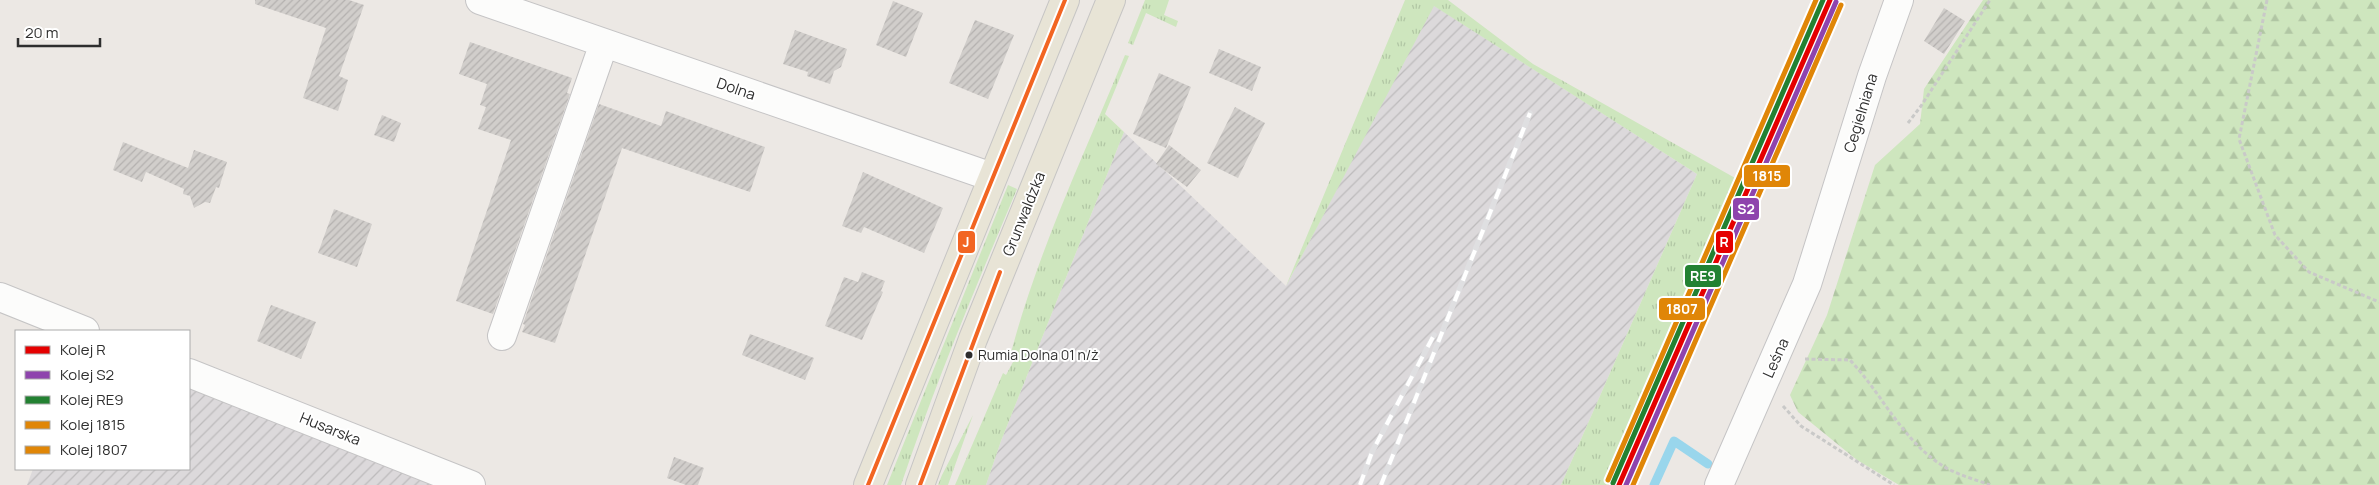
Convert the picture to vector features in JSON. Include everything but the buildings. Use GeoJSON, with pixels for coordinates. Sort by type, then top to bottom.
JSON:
{"type":"FeatureCollection","features":[{"type":"Feature","properties":{"kind":"main road"},"geometry":{"type":"LineString","coordinates":[[868,485],[1065,0]]}},
{"type":"Feature","properties":{"kind":"main road","name":"Grunwaldzka"},"geometry":{"type":"LineString","coordinates":[[920,485],[973,339],[1111,0]]}},
{"type":"Feature","properties":{"kind":"street","name":"Dolna"},"geometry":{"type":"LineString","coordinates":[[480,0],[992,178]]}},
{"type":"Feature","properties":{"kind":"street","name":"Cegielniana"},"geometry":{"type":"LineString","coordinates":[[1826,228],[1872,76],[1899,0]]}},
{"type":"Feature","properties":{"kind":"street"},"geometry":{"type":"LineString","coordinates":[[502,336],[604,43]]}},
{"type":"Feature","properties":{"kind":"street","name":"Leśna"},"geometry":{"type":"LineString","coordinates":[[1719,485],[1779,352],[1807,284],[1826,228]]}},
{"type":"Feature","properties":{"kind":"street"},"geometry":{"type":"LineString","coordinates":[[0,298],[82,330]]}},
{"type":"Feature","properties":{"kind":"street","name":"Husarska"},"geometry":{"type":"LineString","coordinates":[[190,372],[472,485]]}},
{"type":"Feature","properties":{"kind":"path"},"geometry":{"type":"LineString","coordinates":[[1908,123],[1990,0]]}},
{"type":"Feature","properties":{"kind":"path"},"geometry":{"type":"LineString","coordinates":[[2267,0],[2238,139],[2275,235],[2309,272],[2379,302]]}},
{"type":"Feature","properties":{"kind":"path"},"geometry":{"type":"LineString","coordinates":[[1796,359],[1850,360],[1870,381],[1902,429],[1941,465],[1990,485]]}},
{"type":"Feature","properties":{"kind":"path"},"geometry":{"type":"LineString","coordinates":[[1778,400],[1801,426],[1894,485]]}},
{"type":"Feature","properties":{"kind":"shaded area"},"geometry":{"type":"Polygon","coordinates":[[[1433,5],[1697,174],[1561,485],[986,485],[1001,441],[1124,132],[1286,286],[1433,5]]]}},
{"type":"Feature","properties":{"kind":"shaded area"},"geometry":{"type":"Polygon","coordinates":[[[190,380],[451,485],[27,485],[33,470],[190,470],[190,380]]]}},
{"type":"Feature","properties":{"kind":"green space"},"geometry":{"type":"Polygon","coordinates":[[[1145,0],[1169,0],[1164,15],[1178,21],[1176,27],[1146,13],[1133,45],[1128,43],[1145,0]]]}},
{"type":"Feature","properties":{"kind":"green space"},"geometry":{"type":"Polygon","coordinates":[[[1405,0],[1448,0],[1533,64],[1744,183],[1669,345],[1609,485],[1561,485],[1697,174],[1434,6],[1286,286],[1405,0]]]}},
{"type":"Feature","properties":{"kind":"green space"},"geometry":{"type":"Polygon","coordinates":[[[1983,0],[2379,0],[2379,485],[1899,485],[1857,460],[1798,412],[1790,395],[1827,315],[1875,165],[1920,124],[1924,89],[1983,0]]]}},
{"type":"Feature","properties":{"kind":"green space"},"geometry":{"type":"Polygon","coordinates":[[[1125,55],[1129,56],[1105,114],[1124,132],[1001,441],[986,485],[955,485],[1003,373],[1006,375],[1013,362],[1009,360],[1033,282],[1062,206],[1125,55]]]}},
{"type":"Feature","properties":{"kind":"green space"},"geometry":{"type":"Polygon","coordinates":[[[1008,185],[1017,189],[942,373],[901,485],[887,485],[1008,185]]]}},
{"type":"Feature","properties":{"kind":"green space"},"geometry":{"type":"Polygon","coordinates":[[[973,415],[948,485],[938,485],[942,475],[973,415]]]}},
{"type":"Feature","properties":{"kind":"waterway"},"geometry":{"type":"LineString","coordinates":[[1654,485],[1674,441],[1708,464]]}},
{"type":"Feature","properties":{"kind":"railway"},"geometry":{"type":"LineString","coordinates":[[1381,485],[1530,113]]}},
{"type":"Feature","properties":{"kind":"railway"},"geometry":{"type":"LineString","coordinates":[[1360,485],[1372,452],[1434,335]]}},
{"type":"Feature","properties":{"kind":"rail line","name":"1807"},"geometry":{"type":"LineString","coordinates":[[1608,480],[1816,0]]}},
{"type":"Feature","properties":{"kind":"rail line","name":"RE9"},"geometry":{"type":"LineString","coordinates":[[1613,483],[1823,0]]}},
{"type":"Feature","properties":{"kind":"rail line","name":"R"},"geometry":{"type":"LineString","coordinates":[[1619,485],[1830,0]]}},
{"type":"Feature","properties":{"kind":"rail line","name":"S2"},"geometry":{"type":"LineString","coordinates":[[1626,485],[1836,2]]}},
{"type":"Feature","properties":{"kind":"rail line","name":"1815"},"geometry":{"type":"LineString","coordinates":[[1633,485],[1841,5]]}},
{"type":"Feature","properties":{"kind":"transit line","name":"J"},"geometry":{"type":"LineString","coordinates":[[868,485],[1065,0]]}},
{"type":"Feature","properties":{"kind":"transit line","name":"J"},"geometry":{"type":"LineString","coordinates":[[920,485],[1000,272]]}},
{"type":"Feature","properties":{"kind":"place","name":"Rumia Dolna 01 n/ż"},"geometry":{"type":"Point","coordinates":[969,355]}}]}
